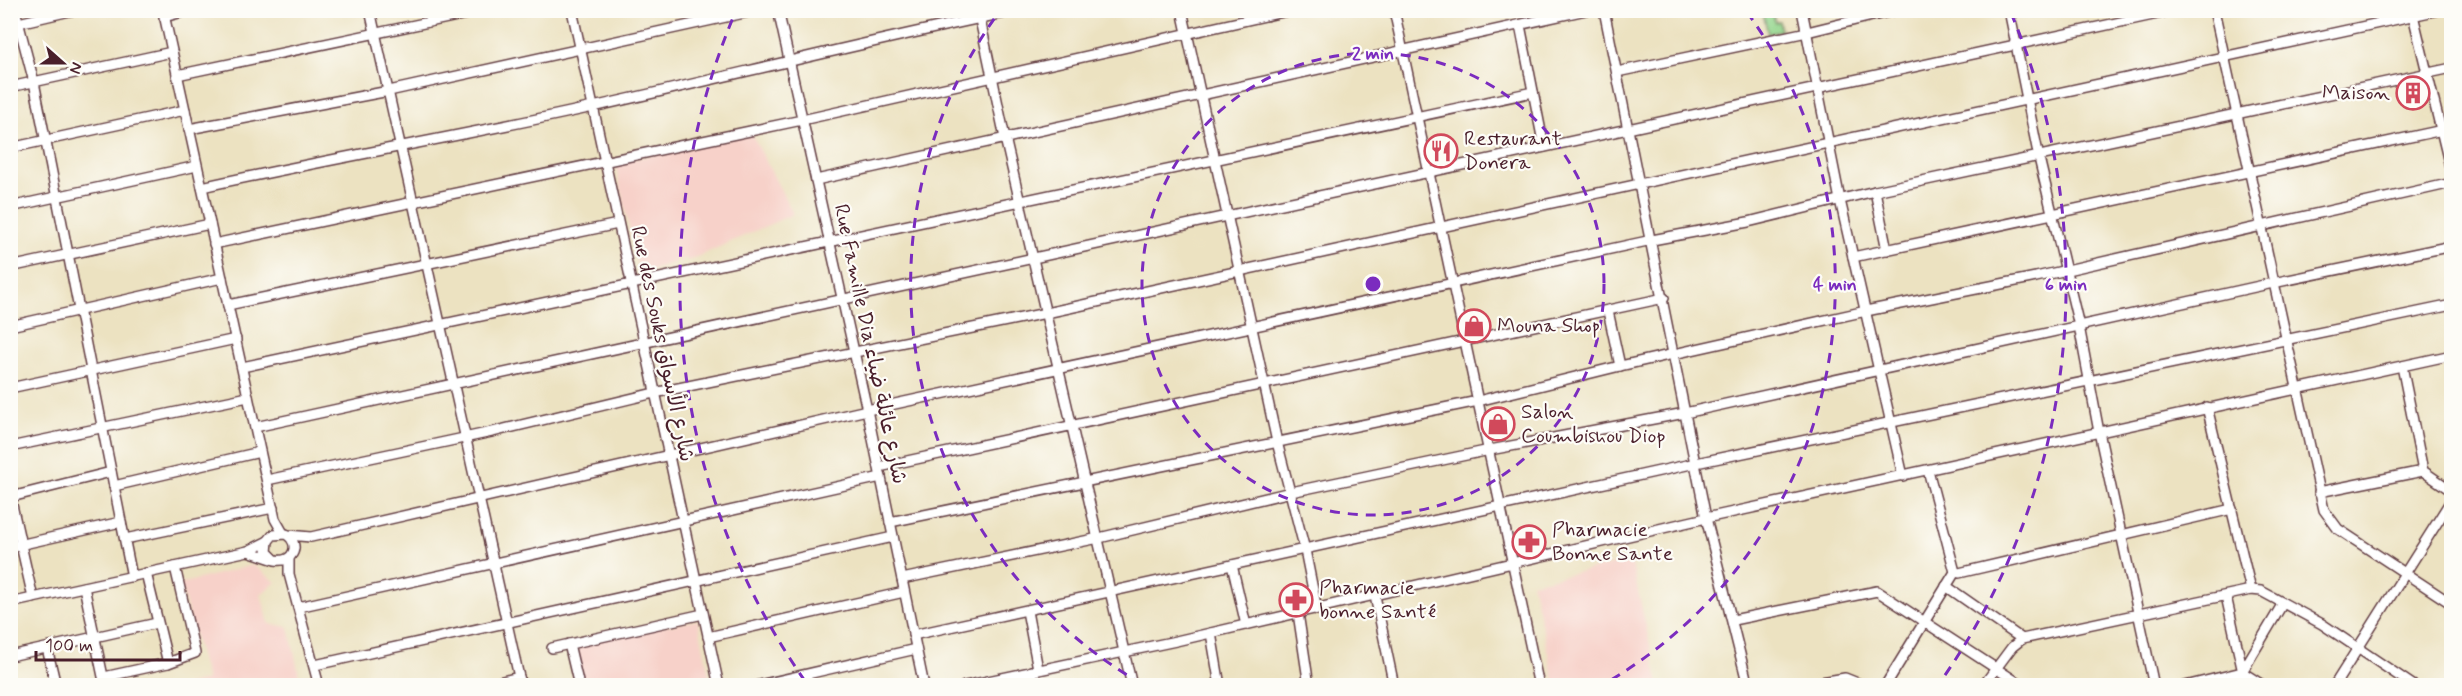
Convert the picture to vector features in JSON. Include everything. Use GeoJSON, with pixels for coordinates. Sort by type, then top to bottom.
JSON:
{"type":"FeatureCollection","features":[{"type":"Feature","properties":{"kind":"street"},"geometry":{"type":"LineString","coordinates":[[15,10],[14,24],[34,82],[132,577]]}},
{"type":"Feature","properties":{"kind":"street"},"geometry":{"type":"LineString","coordinates":[[14,24],[74,10]]}},
{"type":"Feature","properties":{"kind":"street"},"geometry":{"type":"LineString","coordinates":[[190,10],[163,14],[273,508],[278,536],[267,552],[285,558]]}},
{"type":"Feature","properties":{"kind":"street"},"geometry":{"type":"LineString","coordinates":[[370,10],[520,681],[482,686]]}},
{"type":"Feature","properties":{"kind":"street"},"geometry":{"type":"LineString","coordinates":[[177,75],[486,10]]}},
{"type":"Feature","properties":{"kind":"street","name":"Rue des Souks شارع الأسواق"},"geometry":{"type":"LineString","coordinates":[[572,10],[719,686]]}},
{"type":"Feature","properties":{"kind":"street"},"geometry":{"type":"LineString","coordinates":[[189,129],[388,91],[758,10]]}},
{"type":"Feature","properties":{"kind":"street","name":"Rue Famille Dia شارع عائلة ضياء"},"geometry":{"type":"LineString","coordinates":[[777,10],[867,410],[924,686]]}},
{"type":"Feature","properties":{"kind":"street"},"geometry":{"type":"LineString","coordinates":[[202,187],[593,107],[979,14],[1019,10]]}},
{"type":"Feature","properties":{"kind":"street"},"geometry":{"type":"LineString","coordinates":[[1182,10],[1264,385],[1305,550],[1317,610]]}},
{"type":"Feature","properties":{"kind":"street"},"geometry":{"type":"LineString","coordinates":[[214,244],[802,120],[1292,10]]}},
{"type":"Feature","properties":{"kind":"street"},"geometry":{"type":"LineString","coordinates":[[1394,10],[1539,686]]}},
{"type":"Feature","properties":{"kind":"street"},"geometry":{"type":"LineString","coordinates":[[816,180],[1586,10]]}},
{"type":"Feature","properties":{"kind":"street"},"geometry":{"type":"LineString","coordinates":[[1604,10],[1664,298],[1706,518],[1748,686]]}},
{"type":"Feature","properties":{"kind":"street"},"geometry":{"type":"LineString","coordinates":[[1802,10],[1840,200],[1903,476]]}},
{"type":"Feature","properties":{"kind":"street"},"geometry":{"type":"LineString","coordinates":[[1617,72],[1807,32],[1898,10]]}},
{"type":"Feature","properties":{"kind":"street"},"geometry":{"type":"LineString","coordinates":[[2009,10],[2039,158],[2079,326],[2099,432],[2154,686]]}},
{"type":"Feature","properties":{"kind":"street"},"geometry":{"type":"LineString","coordinates":[[255,427],[2176,10]]}},
{"type":"Feature","properties":{"kind":"street"},"geometry":{"type":"LineString","coordinates":[[2214,10],[2324,510],[2338,529],[2451,604]]}},
{"type":"Feature","properties":{"kind":"street"},"geometry":{"type":"LineString","coordinates":[[267,480],[654,393],[1046,313],[1829,144],[2413,13],[2439,10]]}},
{"type":"Feature","properties":{"kind":"street"},"geometry":{"type":"LineString","coordinates":[[2413,13],[2451,175]]}},
{"type":"Feature","properties":{"kind":"street"},"geometry":{"type":"LineString","coordinates":[[979,14],[1005,138],[1132,686]]}},
{"type":"Feature","properties":{"kind":"street"},"geometry":{"type":"LineString","coordinates":[[1520,25],[1544,147]]}},
{"type":"Feature","properties":{"kind":"street"},"geometry":{"type":"LineString","coordinates":[[10,87],[172,52]]}},
{"type":"Feature","properties":{"kind":"street"},"geometry":{"type":"LineString","coordinates":[[10,603],[248,551],[278,536],[311,537],[867,410],[1652,240],[1748,222],[1875,191],[2039,158],[2451,68]]}},
{"type":"Feature","properties":{"kind":"street"},"geometry":{"type":"LineString","coordinates":[[242,367],[1533,93]]}},
{"type":"Feature","properties":{"kind":"street"},"geometry":{"type":"LineString","coordinates":[[10,148],[185,110]]}},
{"type":"Feature","properties":{"kind":"street"},"geometry":{"type":"LineString","coordinates":[[1853,257],[2451,128]]}},
{"type":"Feature","properties":{"kind":"street"},"geometry":{"type":"LineString","coordinates":[[10,207],[197,166]]}},
{"type":"Feature","properties":{"kind":"street"},"geometry":{"type":"LineString","coordinates":[[890,522],[1478,401],[1673,354],[2066,270],[2451,183]]}},
{"type":"Feature","properties":{"kind":"street"},"geometry":{"type":"LineString","coordinates":[[1875,191],[1887,250]]}},
{"type":"Feature","properties":{"kind":"street"},"geometry":{"type":"LineString","coordinates":[[10,267],[210,224]]}},
{"type":"Feature","properties":{"kind":"street"},"geometry":{"type":"LineString","coordinates":[[228,305],[618,224]]}},
{"type":"Feature","properties":{"kind":"street"},"geometry":{"type":"LineString","coordinates":[[902,579],[1099,538],[1291,492],[1490,450],[1685,413],[2451,246]]}},
{"type":"Feature","properties":{"kind":"street"},"geometry":{"type":"LineString","coordinates":[[10,326],[222,278]]}},
{"type":"Feature","properties":{"kind":"street"},"geometry":{"type":"LineString","coordinates":[[879,467],[1664,298]]}},
{"type":"Feature","properties":{"kind":"street"},"geometry":{"type":"LineString","coordinates":[[913,635],[1696,463],[2451,305]]}},
{"type":"Feature","properties":{"kind":"street"},"geometry":{"type":"LineString","coordinates":[[1608,311],[1620,366]]}},
{"type":"Feature","properties":{"kind":"street"},"geometry":{"type":"LineString","coordinates":[[10,388],[236,339]]}},
{"type":"Feature","properties":{"kind":"street"},"geometry":{"type":"LineString","coordinates":[[964,686],[991,683],[1034,670],[1317,610],[1706,518],[2451,355]]}},
{"type":"Feature","properties":{"kind":"street"},"geometry":{"type":"LineString","coordinates":[[2402,366],[2423,471],[2451,491]]}},
{"type":"Feature","properties":{"kind":"street"},"geometry":{"type":"LineString","coordinates":[[10,447],[248,397]]}},
{"type":"Feature","properties":{"kind":"street"},"geometry":{"type":"LineString","coordinates":[[2207,407],[2251,590]]}},
{"type":"Feature","properties":{"kind":"street"},"geometry":{"type":"LineString","coordinates":[[114,486],[261,452]]}},
{"type":"Feature","properties":{"kind":"street"},"geometry":{"type":"LineString","coordinates":[[1885,686],[1955,572],[1928,470]]}},
{"type":"Feature","properties":{"kind":"street"},"geometry":{"type":"LineString","coordinates":[[2319,492],[2423,471]]}},
{"type":"Feature","properties":{"kind":"street"},"geometry":{"type":"LineString","coordinates":[[33,598],[11,496],[111,472]]}},
{"type":"Feature","properties":{"kind":"street"},"geometry":{"type":"LineString","coordinates":[[298,608],[881,477]]}},
{"type":"Feature","properties":{"kind":"street"},"geometry":{"type":"LineString","coordinates":[[2334,686],[2406,575],[2451,499]]}},
{"type":"Feature","properties":{"kind":"street"},"geometry":{"type":"LineString","coordinates":[[125,539],[273,508]]}},
{"type":"Feature","properties":{"kind":"street"},"geometry":{"type":"LineString","coordinates":[[1955,572],[1959,573],[2232,509]]}},
{"type":"Feature","properties":{"kind":"street"},"geometry":{"type":"LineString","coordinates":[[10,548],[121,522]]}},
{"type":"Feature","properties":{"kind":"street"},"geometry":{"type":"LineString","coordinates":[[278,536],[294,544],[285,558],[319,686]]}},
{"type":"Feature","properties":{"kind":"street"},"geometry":{"type":"LineString","coordinates":[[248,551],[285,558],[311,537]]}},
{"type":"Feature","properties":{"kind":"street"},"geometry":{"type":"LineString","coordinates":[[315,665],[893,537]]}},
{"type":"Feature","properties":{"kind":"street"},"geometry":{"type":"LineString","coordinates":[[1232,565],[1246,625]]}},
{"type":"Feature","properties":{"kind":"street"},"geometry":{"type":"LineString","coordinates":[[84,587],[105,681],[195,653],[175,567]]}},
{"type":"Feature","properties":{"kind":"street"},"geometry":{"type":"LineString","coordinates":[[146,573],[168,663]]}},
{"type":"Feature","properties":{"kind":"street"},"geometry":{"type":"LineString","coordinates":[[1946,586],[2022,639]]}},
{"type":"Feature","properties":{"kind":"street"},"geometry":{"type":"LineString","coordinates":[[1983,686],[2012,647],[2022,639],[2251,590],[2261,591],[2322,624],[2414,686]]}},
{"type":"Feature","properties":{"kind":"street"},"geometry":{"type":"LineString","coordinates":[[1733,620],[1875,591],[2023,686]]}},
{"type":"Feature","properties":{"kind":"street"},"geometry":{"type":"LineString","coordinates":[[708,637],[904,592]]}},
{"type":"Feature","properties":{"kind":"street"},"geometry":{"type":"LineString","coordinates":[[1375,596],[1394,686]]}},
{"type":"Feature","properties":{"kind":"street"},"geometry":{"type":"LineString","coordinates":[[2226,596],[2246,686]]}},
{"type":"Feature","properties":{"kind":"street"},"geometry":{"type":"LineString","coordinates":[[2185,686],[2242,672],[2283,603]]}},
{"type":"Feature","properties":{"kind":"street"},"geometry":{"type":"LineString","coordinates":[[1027,611],[1034,686]]}},
{"type":"Feature","properties":{"kind":"street"},"geometry":{"type":"LineString","coordinates":[[1298,613],[1309,686]]}},
{"type":"Feature","properties":{"kind":"street"},"geometry":{"type":"LineString","coordinates":[[552,648],[703,614]]}},
{"type":"Feature","properties":{"kind":"street"},"geometry":{"type":"LineString","coordinates":[[10,656],[157,623]]}},
{"type":"Feature","properties":{"kind":"street"},"geometry":{"type":"LineString","coordinates":[[1211,633],[1220,686]]}},
{"type":"Feature","properties":{"kind":"street"},"geometry":{"type":"LineString","coordinates":[[569,644],[579,686]]}},
{"type":"Feature","properties":{"kind":"street"},"geometry":{"type":"LineString","coordinates":[[47,648],[56,686]]}},
{"type":"Feature","properties":{"kind":"street"},"geometry":{"type":"LineString","coordinates":[[755,686],[916,649]]}},
{"type":"Feature","properties":{"kind":"street"},"geometry":{"type":"LineString","coordinates":[[2242,672],[2264,686]]}},
{"type":"Feature","properties":{"kind":"street"},"geometry":{"type":"LineString","coordinates":[[1798,686],[1845,678],[1865,686]]}},
{"type":"Feature","properties":{"kind":"shaded area"},"geometry":{"type":"Polygon","coordinates":[[[752,134],[793,214],[688,261],[686,258],[639,274],[615,163],[752,134]]]}},
{"type":"Feature","properties":{"kind":"shaded area"},"geometry":{"type":"Polygon","coordinates":[[[1631,560],[1659,685],[1555,685],[1532,583],[1631,560]]]}},
{"type":"Feature","properties":{"kind":"shaded area"},"geometry":{"type":"Polygon","coordinates":[[[253,565],[276,582],[261,594],[269,624],[289,627],[301,685],[183,685],[207,680],[180,584],[253,565]]]}},
{"type":"Feature","properties":{"kind":"shaded area"},"geometry":{"type":"Polygon","coordinates":[[[698,620],[711,685],[583,685],[573,645],[577,642],[698,620]]]}},
{"type":"Feature","properties":{"kind":"green space"},"geometry":{"type":"Polygon","coordinates":[[[1772,11],[1775,22],[1779,21],[1781,31],[1768,34],[1763,13],[1772,11]]]}},
{"type":"Feature","properties":{"kind":"place","name":"Maison"},"geometry":{"type":"Point","coordinates":[2413,93]}},
{"type":"Feature","properties":{"kind":"place","name":"Restaurant Donera"},"geometry":{"type":"Point","coordinates":[1441,151]}},
{"type":"Feature","properties":{"kind":"place","name":"Mouna Shop"},"geometry":{"type":"Point","coordinates":[1474,326]}},
{"type":"Feature","properties":{"kind":"place","name":"Salon Coumbishou Diop"},"geometry":{"type":"Point","coordinates":[1498,424]}},
{"type":"Feature","properties":{"kind":"place","name":"Pharmacie Bonne Sante"},"geometry":{"type":"Point","coordinates":[1529,542]}},
{"type":"Feature","properties":{"kind":"place","name":"Pharmacie bonne Santé"},"geometry":{"type":"Point","coordinates":[1296,600]}}]}
